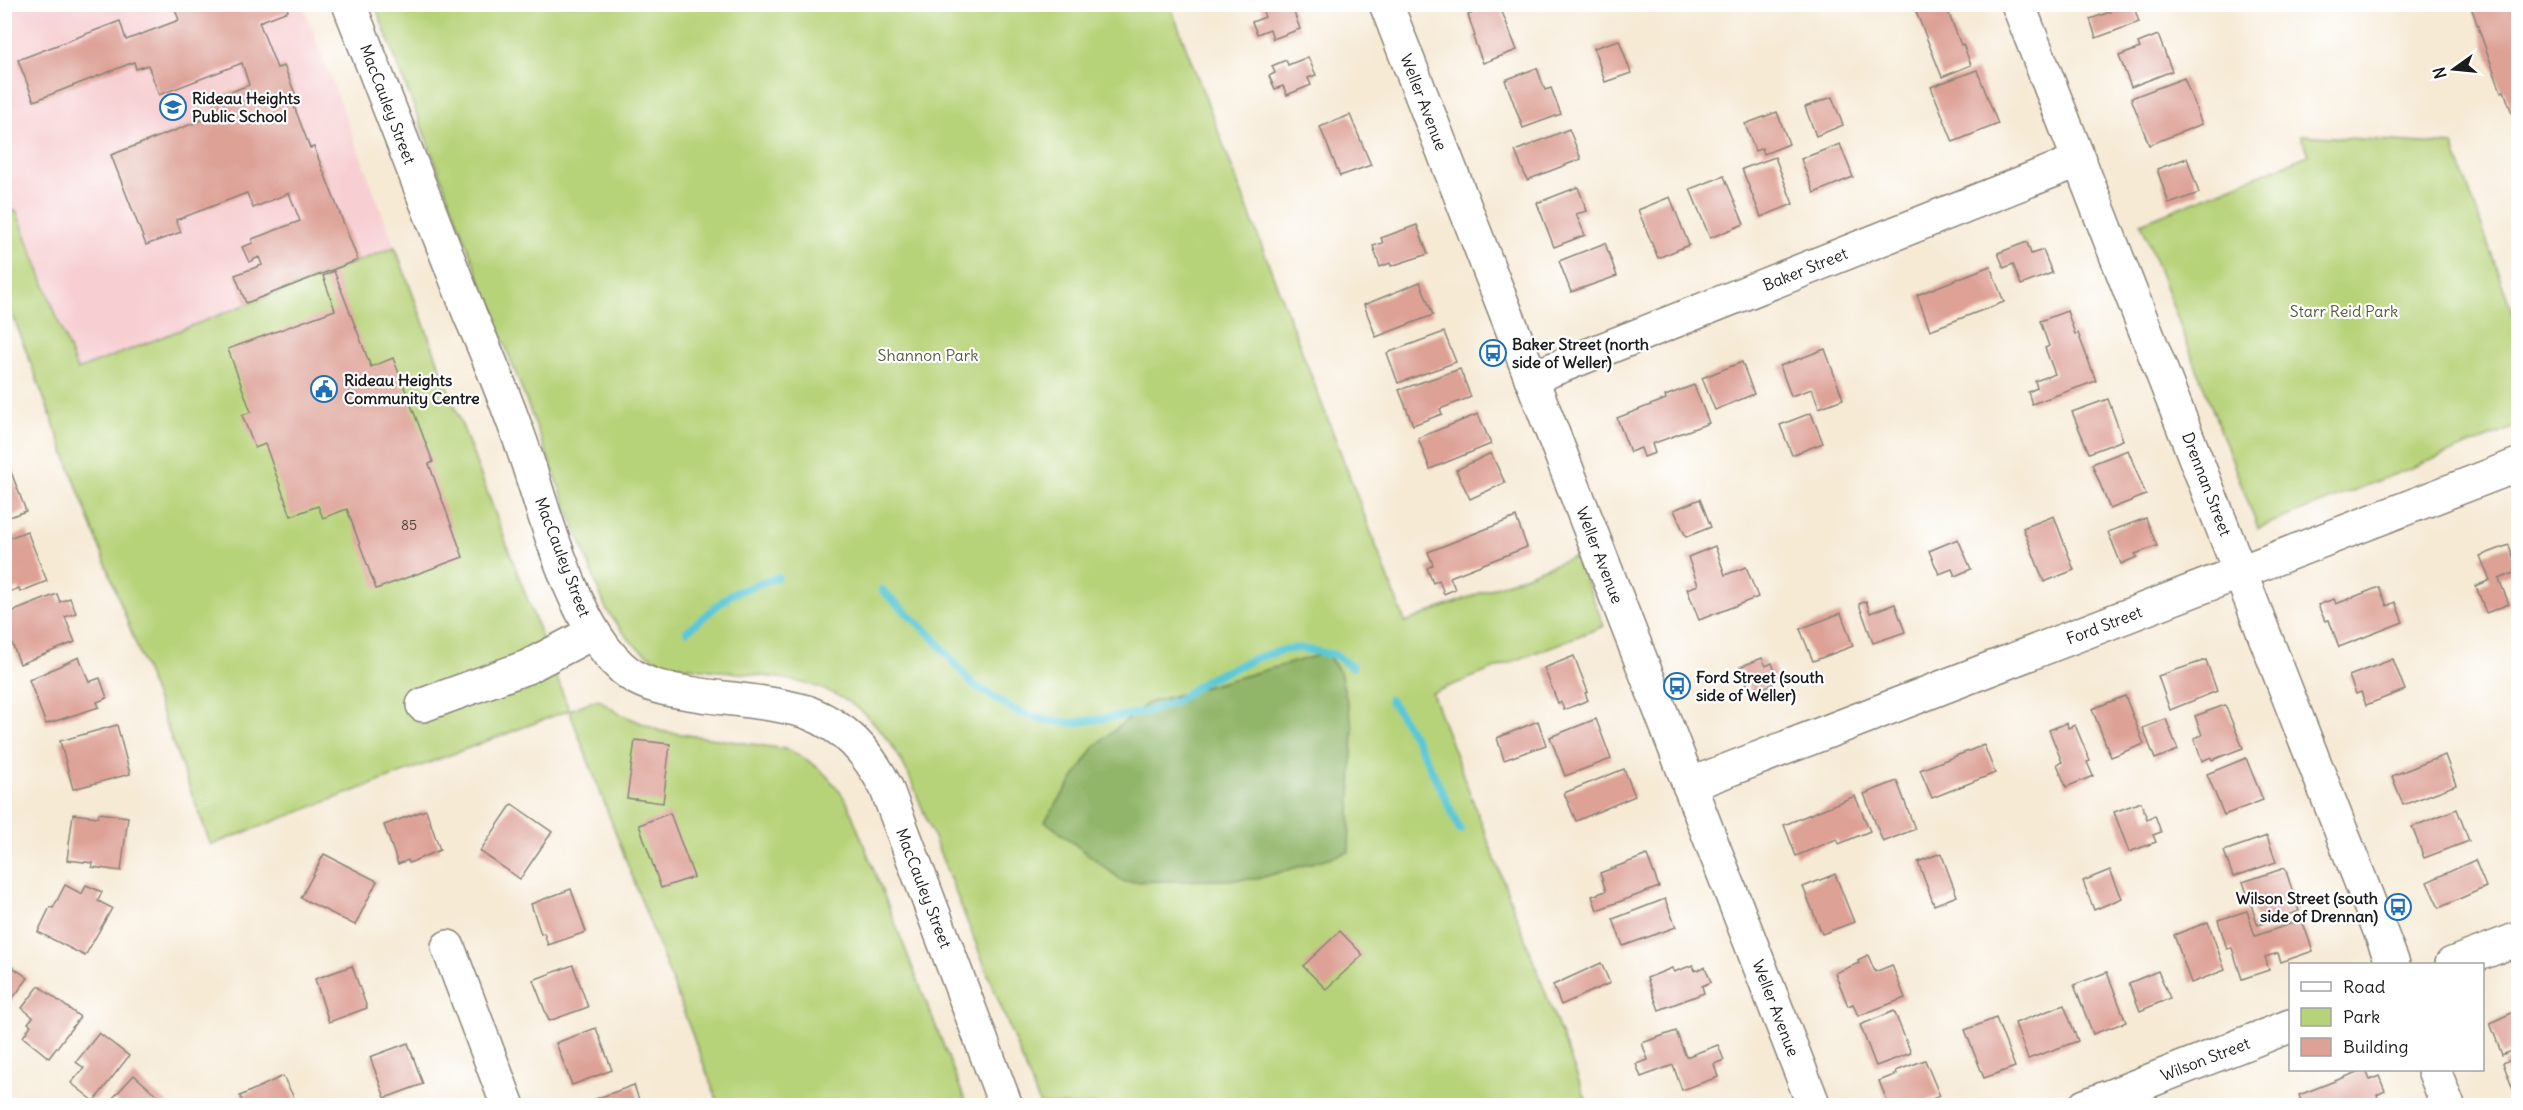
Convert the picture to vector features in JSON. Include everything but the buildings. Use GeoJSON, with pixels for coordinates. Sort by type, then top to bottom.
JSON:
{"type":"FeatureCollection","features":[{"type":"Feature","properties":{"kind":"street","name":"MacCauley Street"},"geometry":{"type":"LineString","coordinates":[[349,4],[470,315],[488,355],[562,563],[592,633],[624,671],[653,686],[807,712],[827,720],[846,733],[861,748],[874,765],[889,795],[1006,1106]]}},
{"type":"Feature","properties":{"kind":"street","name":"Weller Avenue"},"geometry":{"type":"LineString","coordinates":[[1386,4],[1814,1106]]}},
{"type":"Feature","properties":{"kind":"street","name":"Drennan Street"},"geometry":{"type":"LineString","coordinates":[[2018,4],[2393,963]]}},
{"type":"Feature","properties":{"kind":"street","name":"Baker Street"},"geometry":{"type":"LineString","coordinates":[[1531,378],[2080,160]]}},
{"type":"Feature","properties":{"kind":"street","name":"Ford Street"},"geometry":{"type":"LineString","coordinates":[[1689,785],[2518,465]]}},
{"type":"Feature","properties":{"kind":"street"},"geometry":{"type":"LineString","coordinates":[[423,705],[527,667],[592,633]]}},
{"type":"Feature","properties":{"kind":"street"},"geometry":{"type":"LineString","coordinates":[[2455,963],[2518,939]]}},
{"type":"Feature","properties":{"kind":"street"},"geometry":{"type":"LineString","coordinates":[[448,946],[508,1106]]}},
{"type":"Feature","properties":{"kind":"street","name":"Wilson Street"},"geometry":{"type":"LineString","coordinates":[[2085,1106],[2289,1026]]}},
{"type":"Feature","properties":{"kind":"street"},"geometry":{"type":"LineString","coordinates":[[2434,1071],[2448,1106]]}},
{"type":"Feature","properties":{"kind":"shaded area","name":"Rideau Heights Public School"},"geometry":{"type":"Polygon","coordinates":[[[5,5],[303,5],[395,247],[77,370],[16,211],[5,215],[5,5]]]}},
{"type":"Feature","properties":{"kind":"green space","name":"Shannon Park"},"geometry":{"type":"Polygon","coordinates":[[[375,5],[1170,5],[1405,622],[1576,556],[1604,626],[1432,693],[1588,1105],[1040,1105],[909,775],[891,744],[871,720],[850,703],[828,691],[803,683],[663,662],[646,654],[633,644],[606,609],[375,5]]]}},
{"type":"Feature","properties":{"kind":"green space","name":"Starr Reid Park"},"geometry":{"type":"Polygon","coordinates":[[[2301,135],[2453,145],[2518,329],[2518,426],[2258,528],[2141,223],[2308,155],[2301,135]]]}},
{"type":"Feature","properties":{"kind":"green space"},"geometry":{"type":"Polygon","coordinates":[[[16,210],[77,370],[395,247],[569,710],[211,845],[5,294],[5,215],[16,210]]]}},
{"type":"Feature","properties":{"kind":"green space"},"geometry":{"type":"Polygon","coordinates":[[[1326,653],[1340,672],[1353,727],[1349,852],[1257,879],[1124,882],[1045,821],[1095,746],[1148,703],[1326,653]]]}},
{"type":"Feature","properties":{"kind":"green space"},"geometry":{"type":"Polygon","coordinates":[[[598,699],[618,713],[660,731],[786,749],[813,764],[828,777],[847,802],[967,1105],[719,1105],[569,710],[598,699]]]}},
{"type":"Feature","properties":{"kind":"waterway"},"geometry":{"type":"LineString","coordinates":[[687,631],[731,594],[778,577]]}},
{"type":"Feature","properties":{"kind":"waterway"},"geometry":{"type":"LineString","coordinates":[[882,590],[932,636],[972,684],[1018,712],[1045,720],[1073,723],[1147,712],[1176,701],[1206,680],[1256,658],[1283,650],[1299,648],[1335,655],[1352,667]]}},
{"type":"Feature","properties":{"kind":"waterway"},"geometry":{"type":"LineString","coordinates":[[1390,700],[1420,747],[1460,830]]}},
{"type":"Feature","properties":{"kind":"place","name":"Rideau Heights Public School"},"geometry":{"type":"Point","coordinates":[173,107]}},
{"type":"Feature","properties":{"kind":"place","name":"Baker Street (north side of Weller)"},"geometry":{"type":"Point","coordinates":[1493,353]}},
{"type":"Feature","properties":{"kind":"place","name":"Rideau Heights Community Centre"},"geometry":{"type":"Point","coordinates":[324,389]}},
{"type":"Feature","properties":{"kind":"place","name":"Ford Street (south side of Weller)"},"geometry":{"type":"Point","coordinates":[1677,686]}},
{"type":"Feature","properties":{"kind":"place","name":"Wilson Street (south side of Drennan)"},"geometry":{"type":"Point","coordinates":[2398,907]}}]}
